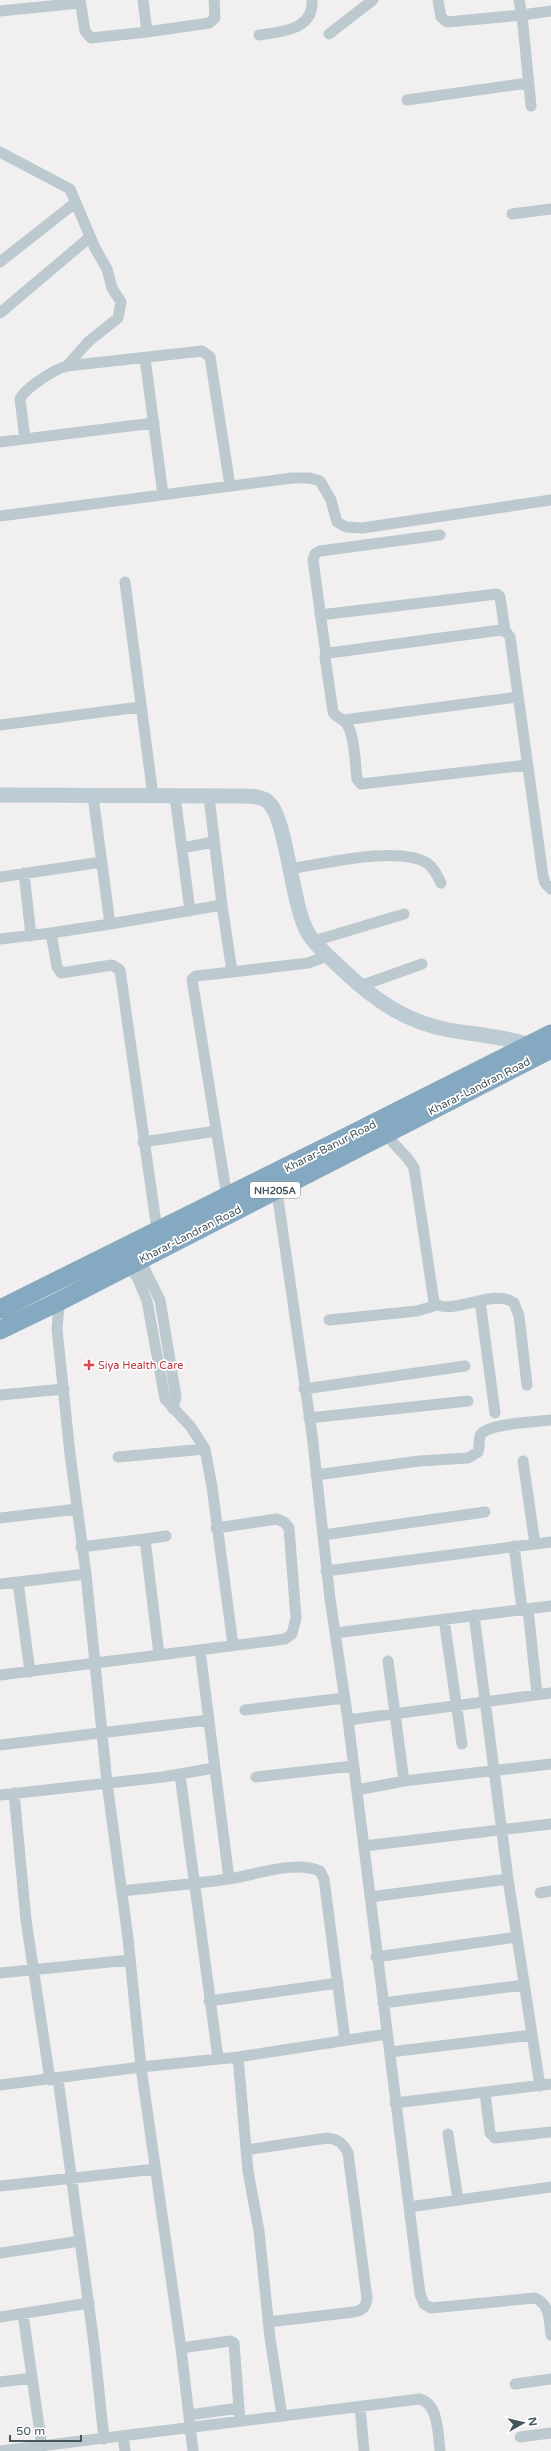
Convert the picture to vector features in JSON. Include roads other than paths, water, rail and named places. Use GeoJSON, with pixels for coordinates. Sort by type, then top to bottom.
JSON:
{"type":"FeatureCollection","features":[{"type":"Feature","properties":{"kind":"highway","name":"Kharar-Banur Road"},"geometry":{"type":"LineString","coordinates":[[1,1307],[50,1286],[157,1230],[227,1197],[275,1182],[539,1051],[551,1034]]}},
{"type":"Feature","properties":{"kind":"highway","name":"Kharar-Landran Road"},"geometry":{"type":"LineString","coordinates":[[0,1330],[58,1302],[134,1262],[275,1182],[386,1133],[539,1051]]}},
{"type":"Feature","properties":{"kind":"street"},"geometry":{"type":"LineString","coordinates":[[143,0],[147,32]]}},
{"type":"Feature","properties":{"kind":"street"},"geometry":{"type":"LineString","coordinates":[[0,11],[80,1],[85,31],[91,38],[209,23],[215,18],[214,0]]}},
{"type":"Feature","properties":{"kind":"street"},"geometry":{"type":"LineString","coordinates":[[259,35],[288,31],[297,27],[310,14],[312,0]]}},
{"type":"Feature","properties":{"kind":"street"},"geometry":{"type":"LineString","coordinates":[[328,34],[373,0]]}},
{"type":"Feature","properties":{"kind":"street"},"geometry":{"type":"LineString","coordinates":[[438,0],[441,17],[447,22],[551,11]]}},
{"type":"Feature","properties":{"kind":"street"},"geometry":{"type":"LineString","coordinates":[[519,0],[522,15],[531,106]]}},
{"type":"Feature","properties":{"kind":"street"},"geometry":{"type":"LineString","coordinates":[[407,100],[528,83]]}},
{"type":"Feature","properties":{"kind":"street"},"geometry":{"type":"LineString","coordinates":[[0,152],[66,186],[72,193],[90,237],[107,269],[112,288],[121,302],[121,311],[118,318],[88,342],[67,366]]}},
{"type":"Feature","properties":{"kind":"street"},"geometry":{"type":"LineString","coordinates":[[0,262],[76,203]]}},
{"type":"Feature","properties":{"kind":"street"},"geometry":{"type":"LineString","coordinates":[[512,214],[551,209]]}},
{"type":"Feature","properties":{"kind":"street"},"geometry":{"type":"LineString","coordinates":[[0,313],[90,237]]}},
{"type":"Feature","properties":{"kind":"street"},"geometry":{"type":"LineString","coordinates":[[25,439],[20,404],[22,395],[59,368],[146,358],[198,350],[206,352],[210,357],[230,486]]}},
{"type":"Feature","properties":{"kind":"street"},"geometry":{"type":"LineString","coordinates":[[146,358],[163,495]]}},
{"type":"Feature","properties":{"kind":"street"},"geometry":{"type":"LineString","coordinates":[[0,442],[154,423]]}},
{"type":"Feature","properties":{"kind":"street"},"geometry":{"type":"LineString","coordinates":[[0,516],[292,478],[310,478],[320,481],[329,495],[337,522],[346,527],[362,528],[551,500]]}},
{"type":"Feature","properties":{"kind":"street"},"geometry":{"type":"LineString","coordinates":[[440,535],[320,551],[315,554],[313,560],[333,712],[336,716],[344,720],[518,697]]}},
{"type":"Feature","properties":{"kind":"street"},"geometry":{"type":"LineString","coordinates":[[125,582],[140,707],[153,796]]}},
{"type":"Feature","properties":{"kind":"street"},"geometry":{"type":"LineString","coordinates":[[320,615],[497,594],[500,597],[505,631],[510,637],[543,876],[545,883],[551,889]]}},
{"type":"Feature","properties":{"kind":"street"},"geometry":{"type":"LineString","coordinates":[[326,655],[336,652],[505,631]]}},
{"type":"Feature","properties":{"kind":"street"},"geometry":{"type":"LineString","coordinates":[[0,725],[140,707]]}},
{"type":"Feature","properties":{"kind":"street"},"geometry":{"type":"LineString","coordinates":[[344,720],[349,730],[358,779],[361,784],[527,764]]}},
{"type":"Feature","properties":{"kind":"street"},"geometry":{"type":"LineString","coordinates":[[0,795],[260,797],[268,802],[277,818],[289,869],[308,932],[328,956],[360,986],[380,1002],[409,1019],[448,1030],[505,1038],[539,1051]]}},
{"type":"Feature","properties":{"kind":"street"},"geometry":{"type":"LineString","coordinates":[[94,796],[110,924]]}},
{"type":"Feature","properties":{"kind":"street"},"geometry":{"type":"LineString","coordinates":[[175,796],[190,911]]}},
{"type":"Feature","properties":{"kind":"street"},"geometry":{"type":"LineString","coordinates":[[209,797],[232,972]]}},
{"type":"Feature","properties":{"kind":"street"},"geometry":{"type":"LineString","coordinates":[[182,848],[214,842]]}},
{"type":"Feature","properties":{"kind":"street"},"geometry":{"type":"LineString","coordinates":[[289,869],[399,855],[426,863],[432,868],[440,883]]}},
{"type":"Feature","properties":{"kind":"street"},"geometry":{"type":"LineString","coordinates":[[0,877],[102,862]]}},
{"type":"Feature","properties":{"kind":"street"},"geometry":{"type":"LineString","coordinates":[[24,873],[31,936]]}},
{"type":"Feature","properties":{"kind":"street"},"geometry":{"type":"LineString","coordinates":[[0,940],[110,924],[222,905]]}},
{"type":"Feature","properties":{"kind":"street"},"geometry":{"type":"LineString","coordinates":[[314,941],[404,914]]}},
{"type":"Feature","properties":{"kind":"street"},"geometry":{"type":"LineString","coordinates":[[51,933],[57,970],[61,973],[112,965],[120,970],[143,1142],[157,1230]]}},
{"type":"Feature","properties":{"kind":"street"},"geometry":{"type":"LineString","coordinates":[[227,1197],[192,979],[196,976],[302,964],[328,956]]}},
{"type":"Feature","properties":{"kind":"street"},"geometry":{"type":"LineString","coordinates":[[360,986],[422,964]]}},
{"type":"Feature","properties":{"kind":"street"},"geometry":{"type":"LineString","coordinates":[[143,1142],[216,1131]]}},
{"type":"Feature","properties":{"kind":"street"},"geometry":{"type":"LineString","coordinates":[[386,1133],[391,1142],[409,1159],[414,1168],[433,1298],[437,1305]]}},
{"type":"Feature","properties":{"kind":"street"},"geometry":{"type":"LineString","coordinates":[[275,1182],[309,1418],[326,1571],[348,1720],[376,1957],[388,2034],[395,2103],[417,2275],[424,2304],[431,2308],[447,2308],[535,2298],[543,2301],[548,2310],[551,2335]]}},
{"type":"Feature","properties":{"kind":"street"},"geometry":{"type":"LineString","coordinates":[[134,1262],[156,1288],[162,1307],[176,1396],[173,1409],[191,1427],[205,1449],[212,1487],[216,1528],[233,1645]]}},
{"type":"Feature","properties":{"kind":"street"},"geometry":{"type":"LineString","coordinates":[[50,1286],[58,1302],[57,1329],[81,1547],[86,1574],[107,1783],[122,1892],[141,2067],[181,2348],[193,2451]]}},
{"type":"Feature","properties":{"kind":"street"},"geometry":{"type":"LineString","coordinates":[[330,1320],[416,1311],[437,1305],[444,1307],[480,1301],[509,1299],[516,1308],[527,1385]]}},
{"type":"Feature","properties":{"kind":"street"},"geometry":{"type":"LineString","coordinates":[[480,1301],[495,1413]]}},
{"type":"Feature","properties":{"kind":"street"},"geometry":{"type":"LineString","coordinates":[[304,1389],[465,1366]]}},
{"type":"Feature","properties":{"kind":"street"},"geometry":{"type":"LineString","coordinates":[[0,1395],[64,1389]]}},
{"type":"Feature","properties":{"kind":"street"},"geometry":{"type":"LineString","coordinates":[[309,1418],[468,1401]]}},
{"type":"Feature","properties":{"kind":"street"},"geometry":{"type":"LineString","coordinates":[[316,1475],[419,1461],[468,1458],[478,1452],[480,1438],[486,1431],[499,1426],[551,1420]]}},
{"type":"Feature","properties":{"kind":"street"},"geometry":{"type":"LineString","coordinates":[[118,1457],[205,1449]]}},
{"type":"Feature","properties":{"kind":"street"},"geometry":{"type":"LineString","coordinates":[[523,1461],[535,1544]]}},
{"type":"Feature","properties":{"kind":"street"},"geometry":{"type":"LineString","coordinates":[[0,1518],[77,1509]]}},
{"type":"Feature","properties":{"kind":"street"},"geometry":{"type":"LineString","coordinates":[[323,1535],[485,1512]]}},
{"type":"Feature","properties":{"kind":"street"},"geometry":{"type":"LineString","coordinates":[[0,1675],[285,1639],[292,1634],[295,1628],[294,1573],[289,1528],[284,1522],[277,1519],[216,1528]]}},
{"type":"Feature","properties":{"kind":"street"},"geometry":{"type":"LineString","coordinates":[[81,1547],[166,1536]]}},
{"type":"Feature","properties":{"kind":"street"},"geometry":{"type":"LineString","coordinates":[[145,1538],[159,1655]]}},
{"type":"Feature","properties":{"kind":"street"},"geometry":{"type":"LineString","coordinates":[[326,1571],[551,1542]]}},
{"type":"Feature","properties":{"kind":"street"},"geometry":{"type":"LineString","coordinates":[[514,1546],[538,1694]]}},
{"type":"Feature","properties":{"kind":"street"},"geometry":{"type":"LineString","coordinates":[[0,1584],[86,1574]]}},
{"type":"Feature","properties":{"kind":"street"},"geometry":{"type":"LineString","coordinates":[[18,1582],[30,1672]]}},
{"type":"Feature","properties":{"kind":"street"},"geometry":{"type":"LineString","coordinates":[[335,1632],[551,1606]]}},
{"type":"Feature","properties":{"kind":"street"},"geometry":{"type":"LineString","coordinates":[[474,1615],[494,1770],[504,1831],[508,1879],[540,2086]]}},
{"type":"Feature","properties":{"kind":"street"},"geometry":{"type":"LineString","coordinates":[[444,1619],[462,1744]]}},
{"type":"Feature","properties":{"kind":"street"},"geometry":{"type":"LineString","coordinates":[[200,1650],[214,1768],[230,1879]]}},
{"type":"Feature","properties":{"kind":"street"},"geometry":{"type":"LineString","coordinates":[[388,1661],[404,1781]]}},
{"type":"Feature","properties":{"kind":"street"},"geometry":{"type":"LineString","coordinates":[[348,1720],[551,1692]]}},
{"type":"Feature","properties":{"kind":"street"},"geometry":{"type":"LineString","coordinates":[[245,1710],[344,1698]]}},
{"type":"Feature","properties":{"kind":"street"},"geometry":{"type":"LineString","coordinates":[[0,1745],[103,1734],[208,1720]]}},
{"type":"Feature","properties":{"kind":"street"},"geometry":{"type":"LineString","coordinates":[[357,1790],[404,1781],[551,1764]]}},
{"type":"Feature","properties":{"kind":"street"},"geometry":{"type":"LineString","coordinates":[[256,1777],[353,1766]]}},
{"type":"Feature","properties":{"kind":"street"},"geometry":{"type":"LineString","coordinates":[[0,1795],[180,1775],[214,1768]]}},
{"type":"Feature","properties":{"kind":"street"},"geometry":{"type":"LineString","coordinates":[[180,1775],[218,2058]]}},
{"type":"Feature","properties":{"kind":"street"},"geometry":{"type":"LineString","coordinates":[[14,1793],[20,1868],[33,1970],[72,2179],[89,2303],[104,2439]]}},
{"type":"Feature","properties":{"kind":"street"},"geometry":{"type":"LineString","coordinates":[[364,1846],[504,1831],[551,1824]]}},
{"type":"Feature","properties":{"kind":"street"},"geometry":{"type":"LineString","coordinates":[[122,1892],[230,1879],[266,1870],[306,1868],[320,1871],[324,1878],[345,2040]]}},
{"type":"Feature","properties":{"kind":"street"},"geometry":{"type":"LineString","coordinates":[[370,1897],[508,1879]]}},
{"type":"Feature","properties":{"kind":"street"},"geometry":{"type":"LineString","coordinates":[[376,1957],[517,1938]]}},
{"type":"Feature","properties":{"kind":"street"},"geometry":{"type":"LineString","coordinates":[[0,1973],[130,1960]]}},
{"type":"Feature","properties":{"kind":"street"},"geometry":{"type":"LineString","coordinates":[[210,2001],[338,1983]]}},
{"type":"Feature","properties":{"kind":"street"},"geometry":{"type":"LineString","coordinates":[[383,2003],[524,1985]]}},
{"type":"Feature","properties":{"kind":"street"},"geometry":{"type":"LineString","coordinates":[[0,2086],[54,2080],[141,2067],[238,2057],[388,2034]]}},
{"type":"Feature","properties":{"kind":"street"},"geometry":{"type":"LineString","coordinates":[[390,2052],[532,2034]]}},
{"type":"Feature","properties":{"kind":"street"},"geometry":{"type":"LineString","coordinates":[[238,2057],[246,2150],[259,2231],[268,2322],[282,2416]]}},
{"type":"Feature","properties":{"kind":"street"},"geometry":{"type":"LineString","coordinates":[[395,2103],[551,2084]]}},
{"type":"Feature","properties":{"kind":"street"},"geometry":{"type":"LineString","coordinates":[[485,2093],[490,2133],[495,2138],[551,2132]]}},
{"type":"Feature","properties":{"kind":"street"},"geometry":{"type":"LineString","coordinates":[[448,2134],[458,2200]]}},
{"type":"Feature","properties":{"kind":"street"},"geometry":{"type":"LineString","coordinates":[[246,2150],[327,2138],[335,2139],[344,2144],[348,2153],[366,2290],[366,2305],[361,2310],[268,2322]]}},
{"type":"Feature","properties":{"kind":"street"},"geometry":{"type":"LineString","coordinates":[[0,2186],[156,2169]]}},
{"type":"Feature","properties":{"kind":"street"},"geometry":{"type":"LineString","coordinates":[[409,2207],[551,2187]]}},
{"type":"Feature","properties":{"kind":"street"},"geometry":{"type":"LineString","coordinates":[[0,2253],[80,2241]]}},
{"type":"Feature","properties":{"kind":"street"},"geometry":{"type":"LineString","coordinates":[[0,2317],[89,2303]]}},
{"type":"Feature","properties":{"kind":"street"},"geometry":{"type":"LineString","coordinates":[[23,2314],[42,2447]]}},
{"type":"Feature","properties":{"kind":"street"},"geometry":{"type":"LineString","coordinates":[[181,2348],[230,2341],[234,2343],[240,2421]]}},
{"type":"Feature","properties":{"kind":"street"},"geometry":{"type":"LineString","coordinates":[[0,2382],[32,2378]]}},
{"type":"Feature","properties":{"kind":"street"},"geometry":{"type":"LineString","coordinates":[[515,2384],[551,2379]]}},
{"type":"Feature","properties":{"kind":"street"},"geometry":{"type":"LineString","coordinates":[[190,2421],[240,2421],[360,2406],[424,2400],[434,2413],[440,2451]]}},
{"type":"Feature","properties":{"kind":"street"},"geometry":{"type":"LineString","coordinates":[[360,2406],[364,2451]]}},
{"type":"Feature","properties":{"kind":"street"},"geometry":{"type":"LineString","coordinates":[[6,2451],[42,2447],[62,2448],[190,2421],[239,2408]]}},
{"type":"Feature","properties":{"kind":"street"},"geometry":{"type":"LineString","coordinates":[[520,2437],[551,2433]]}},
{"type":"Feature","properties":{"kind":"street"},"geometry":{"type":"LineString","coordinates":[[123,2436],[125,2451]]}},
{"type":"Feature","properties":{"kind":"place","name":"Siya Health Care"},"geometry":{"type":"Point","coordinates":[89,1365]}}]}
